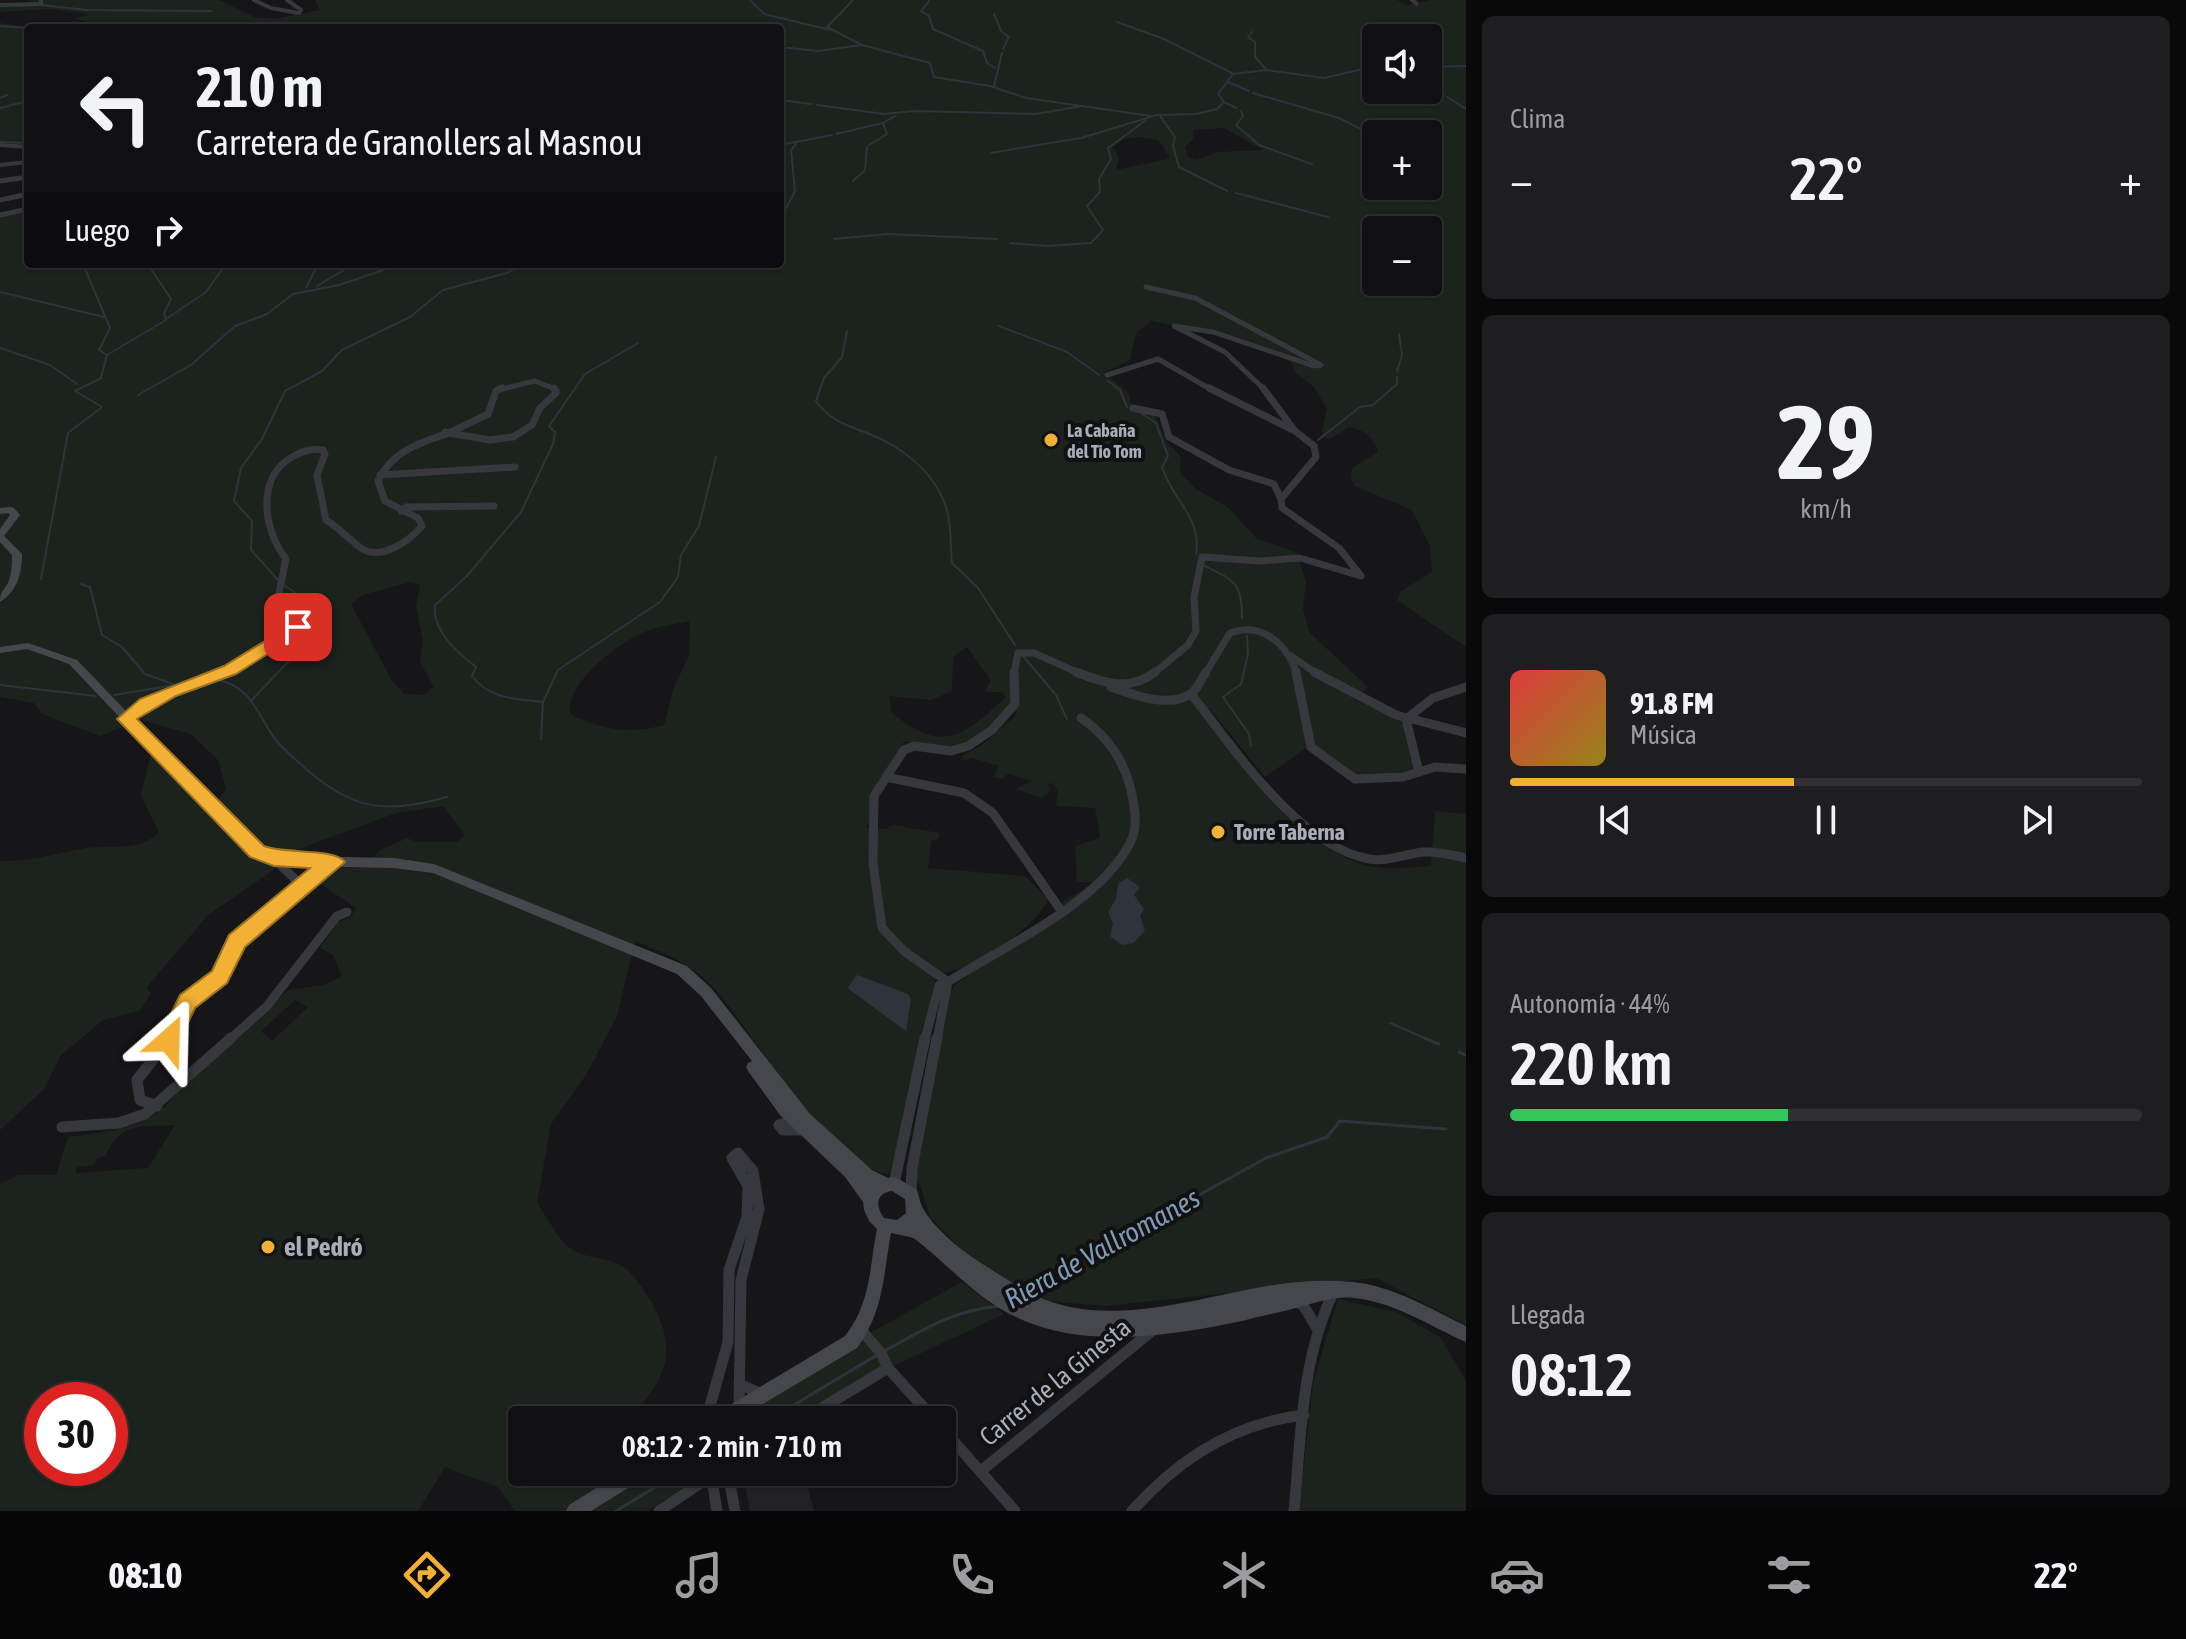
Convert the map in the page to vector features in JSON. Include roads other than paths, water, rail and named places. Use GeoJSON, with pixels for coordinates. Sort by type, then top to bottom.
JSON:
{"type":"FeatureCollection","features":[{"type":"Feature","properties":{"kind":"main road"},"geometry":{"type":"LineString","coordinates":[[0,511],[11,510],[15,515],[0,536],[17,554],[14,582],[0,599]]}},
{"type":"Feature","properties":{"kind":"main road"},"geometry":{"type":"LineString","coordinates":[[0,650],[28,646],[66,658],[248,844],[274,859],[303,866],[335,862],[413,865],[473,882],[669,963],[691,977],[716,1004],[795,1123],[867,1175],[911,1193],[916,1210],[933,1233],[992,1287]]}},
{"type":"Feature","properties":{"kind":"main road"},"geometry":{"type":"LineString","coordinates":[[716,1004],[780,1105],[795,1123],[850,1172],[870,1199],[873,1216],[892,1226],[920,1234],[1021,1305],[1070,1326],[1151,1321],[1310,1288],[1336,1289],[1371,1293],[1394,1300],[1466,1334]]}},
{"type":"Feature","properties":{"kind":"main road"},"geometry":{"type":"LineString","coordinates":[[870,1199],[873,1192],[889,1184]]}},
{"type":"Feature","properties":{"kind":"main road"},"geometry":{"type":"LineString","coordinates":[[892,1226],[911,1221],[916,1210]]}},
{"type":"Feature","properties":{"kind":"main road"},"geometry":{"type":"LineString","coordinates":[[743,1406],[851,1342],[862,1331],[875,1303],[892,1226]]}},
{"type":"Feature","properties":{"kind":"main road"},"geometry":{"type":"LineString","coordinates":[[1151,1321],[1178,1324],[1336,1289]]}},
{"type":"Feature","properties":{"kind":"main road"},"geometry":{"type":"LineString","coordinates":[[575,1511],[615,1486]]}},
{"type":"Feature","properties":{"kind":"street"},"geometry":{"type":"LineString","coordinates":[[2,5],[41,4],[41,0]]}},
{"type":"Feature","properties":{"kind":"street"},"geometry":{"type":"LineString","coordinates":[[254,0],[271,8],[298,13],[301,10],[287,0]]}},
{"type":"Feature","properties":{"kind":"street"},"geometry":{"type":"LineString","coordinates":[[1412,0],[1417,4]]}},
{"type":"Feature","properties":{"kind":"street"},"geometry":{"type":"LineString","coordinates":[[0,145],[24,147]]}},
{"type":"Feature","properties":{"kind":"street"},"geometry":{"type":"LineString","coordinates":[[0,165],[24,162]]}},
{"type":"Feature","properties":{"kind":"street"},"geometry":{"type":"LineString","coordinates":[[0,181],[24,178]]}},
{"type":"Feature","properties":{"kind":"street"},"geometry":{"type":"LineString","coordinates":[[0,200],[24,195]]}},
{"type":"Feature","properties":{"kind":"street"},"geometry":{"type":"LineString","coordinates":[[0,215],[24,210]]}},
{"type":"Feature","properties":{"kind":"street"},"geometry":{"type":"LineString","coordinates":[[1146,287],[1195,298],[1320,363],[1314,366],[1213,332],[1174,326],[1225,352],[1269,394],[1295,431]]}},
{"type":"Feature","properties":{"kind":"street"},"geometry":{"type":"LineString","coordinates":[[1107,375],[1158,359],[1220,395],[1295,431],[1314,446],[1316,457],[1281,499]]}},
{"type":"Feature","properties":{"kind":"street"},"geometry":{"type":"LineString","coordinates":[[126,719],[146,703],[169,691],[230,670],[298,627],[279,593],[286,559],[269,532],[263,496],[275,468],[284,461],[312,448],[323,450],[325,454],[317,475],[322,513],[331,525],[367,551],[394,549],[418,534],[422,526],[418,518],[385,501],[378,481],[380,475],[412,447],[445,432],[486,416],[492,409],[496,391],[506,386],[539,381],[557,390],[555,397],[540,409],[534,423],[510,437],[483,440],[445,432]]}},
{"type":"Feature","properties":{"kind":"street"},"geometry":{"type":"LineString","coordinates":[[1109,686],[1146,679],[1188,645],[1196,631],[1194,597],[1202,557],[1260,561],[1300,558],[1361,576],[1339,548],[1282,508],[1274,484],[1229,470],[1169,437],[1162,414],[1133,408]]}},
{"type":"Feature","properties":{"kind":"street"},"geometry":{"type":"LineString","coordinates":[[380,475],[515,467]]}},
{"type":"Feature","properties":{"kind":"street"},"geometry":{"type":"LineString","coordinates":[[401,511],[406,507],[494,506]]}},
{"type":"Feature","properties":{"kind":"street"},"geometry":{"type":"LineString","coordinates":[[948,982],[891,939],[875,914],[874,795],[908,747],[952,752],[973,743],[1014,708],[1018,692],[1014,664],[1018,653],[1034,653],[1109,686],[1157,699],[1191,694],[1230,633],[1239,628],[1255,628],[1355,698],[1406,719],[1466,733]]}},
{"type":"Feature","properties":{"kind":"street"},"geometry":{"type":"LineString","coordinates":[[1290,655],[1311,747],[1321,757],[1355,779],[1379,780],[1435,767],[1466,769]]}},
{"type":"Feature","properties":{"kind":"street"},"geometry":{"type":"LineString","coordinates":[[1406,719],[1433,698],[1466,687]]}},
{"type":"Feature","properties":{"kind":"street"},"geometry":{"type":"LineString","coordinates":[[1191,694],[1266,787],[1293,813],[1346,853],[1371,860],[1431,852],[1466,858]]}},
{"type":"Feature","properties":{"kind":"street"},"geometry":{"type":"LineString","coordinates":[[889,1184],[939,985],[1102,881],[1133,838],[1132,793],[1119,754],[1094,726],[1081,718]]}},
{"type":"Feature","properties":{"kind":"street"},"geometry":{"type":"LineString","coordinates":[[1406,719],[1419,772]]}},
{"type":"Feature","properties":{"kind":"street"},"geometry":{"type":"LineString","coordinates":[[886,777],[964,793],[993,813],[1060,909]]}},
{"type":"Feature","properties":{"kind":"street"},"geometry":{"type":"LineString","coordinates":[[274,859],[295,879],[295,885]]}},
{"type":"Feature","properties":{"kind":"street"},"geometry":{"type":"LineString","coordinates":[[157,1106],[140,1100],[137,1080],[169,1040],[188,1002],[223,973],[232,946],[287,896],[335,862]]}},
{"type":"Feature","properties":{"kind":"street"},"geometry":{"type":"LineString","coordinates":[[303,866],[308,874],[318,872]]}},
{"type":"Feature","properties":{"kind":"street"},"geometry":{"type":"LineString","coordinates":[[287,896],[303,866]]}},
{"type":"Feature","properties":{"kind":"street"},"geometry":{"type":"LineString","coordinates":[[62,1127],[118,1124],[157,1106],[165,1095],[267,1006],[337,916],[347,912]]}},
{"type":"Feature","properties":{"kind":"street"},"geometry":{"type":"LineString","coordinates":[[911,1193],[912,1168],[948,982]]}},
{"type":"Feature","properties":{"kind":"street"},"geometry":{"type":"LineString","coordinates":[[710,1406],[728,1342],[729,1270],[747,1217],[748,1186],[732,1158],[738,1153],[753,1171],[759,1209],[741,1280],[739,1384],[732,1406]]}},
{"type":"Feature","properties":{"kind":"street"},"geometry":{"type":"LineString","coordinates":[[1294,1511],[1304,1415],[1322,1314],[1336,1289]]}},
{"type":"Feature","properties":{"kind":"street"},"geometry":{"type":"LineString","coordinates":[[1291,1300],[1303,1305],[1319,1330]]}},
{"type":"Feature","properties":{"kind":"street","name":"Carrer de la Ginesta"},"geometry":{"type":"LineString","coordinates":[[981,1471],[1151,1321]]}},
{"type":"Feature","properties":{"kind":"street"},"geometry":{"type":"LineString","coordinates":[[862,1331],[881,1353],[888,1368],[922,1406]]}},
{"type":"Feature","properties":{"kind":"street"},"geometry":{"type":"LineString","coordinates":[[825,1406],[888,1368]]}},
{"type":"Feature","properties":{"kind":"street"},"geometry":{"type":"LineString","coordinates":[[739,1384],[763,1394]]}},
{"type":"Feature","properties":{"kind":"street"},"geometry":{"type":"LineString","coordinates":[[712,1400],[720,1406]]}},
{"type":"Feature","properties":{"kind":"street"},"geometry":{"type":"LineString","coordinates":[[1132,1511],[1146,1493],[1212,1444],[1276,1416],[1304,1415]]}},
{"type":"Feature","properties":{"kind":"street"},"geometry":{"type":"LineString","coordinates":[[956,1443],[1015,1511]]}},
{"type":"Feature","properties":{"kind":"street"},"geometry":{"type":"LineString","coordinates":[[659,1511],[697,1486]]}},
{"type":"Feature","properties":{"kind":"street"},"geometry":{"type":"LineString","coordinates":[[713,1486],[717,1511]]}},
{"type":"Feature","properties":{"kind":"street"},"geometry":{"type":"LineString","coordinates":[[730,1486],[735,1511]]}},
{"type":"Feature","properties":{"kind":"waterway"},"geometry":{"type":"LineString","coordinates":[[750,0],[764,14],[830,30]]}},
{"type":"Feature","properties":{"kind":"waterway"},"geometry":{"type":"LineString","coordinates":[[853,0],[827,27],[862,45]]}},
{"type":"Feature","properties":{"kind":"waterway"},"geometry":{"type":"LineString","coordinates":[[929,1],[921,11],[929,16],[933,29],[983,51],[987,63],[995,68]]}},
{"type":"Feature","properties":{"kind":"waterway"},"geometry":{"type":"LineString","coordinates":[[41,5],[87,10],[211,11]]}},
{"type":"Feature","properties":{"kind":"waterway"},"geometry":{"type":"LineString","coordinates":[[994,14],[1001,31],[1009,37],[1003,49]]}},
{"type":"Feature","properties":{"kind":"waterway"},"geometry":{"type":"LineString","coordinates":[[1117,22],[1164,39],[1232,73]]}},
{"type":"Feature","properties":{"kind":"waterway"},"geometry":{"type":"LineString","coordinates":[[0,26],[24,28]]}},
{"type":"Feature","properties":{"kind":"waterway"},"geometry":{"type":"LineString","coordinates":[[1252,32],[1248,37],[1255,42],[1255,57],[1266,69]]}},
{"type":"Feature","properties":{"kind":"waterway"},"geometry":{"type":"LineString","coordinates":[[784,47],[818,51],[862,45]]}},
{"type":"Feature","properties":{"kind":"waterway"},"geometry":{"type":"LineString","coordinates":[[862,45],[930,63],[934,77],[990,86],[1026,98],[1082,106]]}},
{"type":"Feature","properties":{"kind":"waterway"},"geometry":{"type":"LineString","coordinates":[[994,86],[1002,53]]}},
{"type":"Feature","properties":{"kind":"waterway"},"geometry":{"type":"LineString","coordinates":[[1442,67],[1466,66]]}},
{"type":"Feature","properties":{"kind":"waterway"},"geometry":{"type":"LineString","coordinates":[[1224,102],[1218,94],[1233,74],[1267,70],[1324,78],[1362,69]]}},
{"type":"Feature","properties":{"kind":"waterway"},"geometry":{"type":"LineString","coordinates":[[1228,82],[1249,91]]}},
{"type":"Feature","properties":{"kind":"waterway"},"geometry":{"type":"LineString","coordinates":[[1253,93],[1339,118],[1362,130]]}},
{"type":"Feature","properties":{"kind":"waterway"},"geometry":{"type":"LineString","coordinates":[[0,98],[7,95]]}},
{"type":"Feature","properties":{"kind":"waterway"},"geometry":{"type":"LineString","coordinates":[[1447,97],[1466,109]]}},
{"type":"Feature","properties":{"kind":"waterway"},"geometry":{"type":"LineString","coordinates":[[784,101],[811,104]]}},
{"type":"Feature","properties":{"kind":"waterway"},"geometry":{"type":"LineString","coordinates":[[0,108],[24,102]]}},
{"type":"Feature","properties":{"kind":"waterway"},"geometry":{"type":"LineString","coordinates":[[991,153],[1081,138],[1157,115],[1196,114],[1217,109],[1224,102]]}},
{"type":"Feature","properties":{"kind":"waterway"},"geometry":{"type":"LineString","coordinates":[[1224,102],[1236,108]]}},
{"type":"Feature","properties":{"kind":"waterway"},"geometry":{"type":"LineString","coordinates":[[817,105],[884,114],[914,111],[1036,114],[1082,106]]}},
{"type":"Feature","properties":{"kind":"waterway"},"geometry":{"type":"LineString","coordinates":[[1082,106],[1151,116]]}},
{"type":"Feature","properties":{"kind":"waterway"},"geometry":{"type":"LineString","coordinates":[[1241,111],[1243,116],[1236,125],[1259,145],[1312,164]]}},
{"type":"Feature","properties":{"kind":"waterway"},"geometry":{"type":"LineString","coordinates":[[883,123],[895,116]]}},
{"type":"Feature","properties":{"kind":"waterway"},"geometry":{"type":"LineString","coordinates":[[1160,116],[1175,137],[1173,146],[1179,167],[1227,191]]}},
{"type":"Feature","properties":{"kind":"waterway"},"geometry":{"type":"LineString","coordinates":[[1010,243],[1048,246],[1091,243],[1103,230],[1087,206],[1100,192],[1099,179],[1111,159],[1108,148],[1145,121]]}},
{"type":"Feature","properties":{"kind":"waterway"},"geometry":{"type":"LineString","coordinates":[[836,134],[883,123]]}},
{"type":"Feature","properties":{"kind":"waterway"},"geometry":{"type":"LineString","coordinates":[[869,145],[887,134],[883,123]]}},
{"type":"Feature","properties":{"kind":"waterway"},"geometry":{"type":"LineString","coordinates":[[784,144],[832,135]]}},
{"type":"Feature","properties":{"kind":"waterway"},"geometry":{"type":"LineString","coordinates":[[0,142],[24,143]]}},
{"type":"Feature","properties":{"kind":"waterway"},"geometry":{"type":"LineString","coordinates":[[784,212],[795,191],[791,150],[796,144]]}},
{"type":"Feature","properties":{"kind":"waterway"},"geometry":{"type":"LineString","coordinates":[[853,181],[865,170],[867,147]]}},
{"type":"Feature","properties":{"kind":"waterway"},"geometry":{"type":"LineString","coordinates":[[1236,193],[1328,217]]}},
{"type":"Feature","properties":{"kind":"waterway"},"geometry":{"type":"LineString","coordinates":[[834,239],[888,234],[997,239]]}},
{"type":"Feature","properties":{"kind":"waterway"},"geometry":{"type":"LineString","coordinates":[[85,268],[110,328],[99,350],[107,355]]}},
{"type":"Feature","properties":{"kind":"waterway"},"geometry":{"type":"LineString","coordinates":[[107,355],[166,320],[164,313],[171,299],[151,268]]}},
{"type":"Feature","properties":{"kind":"waterway"},"geometry":{"type":"LineString","coordinates":[[166,319],[206,292],[223,268]]}},
{"type":"Feature","properties":{"kind":"waterway"},"geometry":{"type":"LineString","coordinates":[[306,288],[316,268]]}},
{"type":"Feature","properties":{"kind":"waterway"},"geometry":{"type":"LineString","coordinates":[[317,286],[347,268]]}},
{"type":"Feature","properties":{"kind":"waterway"},"geometry":{"type":"LineString","coordinates":[[138,395],[191,365],[235,326],[267,314],[293,294],[339,285],[389,268]]}},
{"type":"Feature","properties":{"kind":"waterway"},"geometry":{"type":"LineString","coordinates":[[278,580],[251,550],[252,521],[234,501],[241,468],[262,439],[285,391],[322,371],[342,350],[410,317],[443,290],[516,268]]}},
{"type":"Feature","properties":{"kind":"waterway"},"geometry":{"type":"LineString","coordinates":[[0,292],[104,317]]}},
{"type":"Feature","properties":{"kind":"waterway"},"geometry":{"type":"LineString","coordinates":[[999,326],[1067,352],[1099,375]]}},
{"type":"Feature","properties":{"kind":"waterway"},"geometry":{"type":"LineString","coordinates":[[847,331],[842,357],[824,378],[816,401],[832,417],[880,438],[925,471],[946,507],[952,563],[978,588],[1015,645]]}},
{"type":"Feature","properties":{"kind":"waterway"},"geometry":{"type":"LineString","coordinates":[[1397,371],[1402,355],[1399,334]]}},
{"type":"Feature","properties":{"kind":"waterway"},"geometry":{"type":"LineString","coordinates":[[543,702],[495,694],[479,684],[472,676],[476,667],[454,648],[442,632],[435,615],[435,605],[466,577],[521,512],[553,444],[555,432],[549,426],[585,374],[638,343]]}},
{"type":"Feature","properties":{"kind":"waterway"},"geometry":{"type":"LineString","coordinates":[[0,348],[50,365],[77,384]]}},
{"type":"Feature","properties":{"kind":"waterway"},"geometry":{"type":"LineString","coordinates":[[41,579],[68,433],[102,407],[75,391],[101,378],[107,355]]}},
{"type":"Feature","properties":{"kind":"waterway"},"geometry":{"type":"LineString","coordinates":[[1318,440],[1360,407],[1373,405],[1397,384],[1397,377]]}},
{"type":"Feature","properties":{"kind":"waterway"},"geometry":{"type":"LineString","coordinates":[[1108,381],[1120,390],[1127,407]]}},
{"type":"Feature","properties":{"kind":"waterway"},"geometry":{"type":"LineString","coordinates":[[1141,413],[1156,423],[1168,456],[1162,467],[1195,529],[1196,554]]}},
{"type":"Feature","properties":{"kind":"waterway"},"geometry":{"type":"LineString","coordinates":[[543,702],[558,670],[660,602],[678,577],[681,555],[699,526],[716,457]]}},
{"type":"Feature","properties":{"kind":"waterway"},"geometry":{"type":"LineString","coordinates":[[1203,565],[1234,583],[1240,596],[1242,618]]}},
{"type":"Feature","properties":{"kind":"waterway"},"geometry":{"type":"LineString","coordinates":[[80,584],[90,587],[102,635],[122,647],[145,674],[176,685]]}},
{"type":"Feature","properties":{"kind":"waterway"},"geometry":{"type":"LineString","coordinates":[[252,700],[316,632],[319,613],[310,602],[282,584]]}},
{"type":"Feature","properties":{"kind":"waterway"},"geometry":{"type":"LineString","coordinates":[[1247,636],[1248,654],[1241,684],[1223,697],[1249,734],[1251,746]]}},
{"type":"Feature","properties":{"kind":"waterway"},"geometry":{"type":"LineString","coordinates":[[1023,656],[1056,695],[1067,719]]}},
{"type":"Feature","properties":{"kind":"waterway"},"geometry":{"type":"LineString","coordinates":[[218,680],[229,683],[246,695],[282,747],[323,783],[340,793],[356,801],[389,807],[447,797]]}},
{"type":"Feature","properties":{"kind":"waterway"},"geometry":{"type":"LineString","coordinates":[[0,685],[96,696]]}},
{"type":"Feature","properties":{"kind":"waterway"},"geometry":{"type":"LineString","coordinates":[[114,695],[175,685]]}},
{"type":"Feature","properties":{"kind":"waterway"},"geometry":{"type":"LineString","coordinates":[[541,739],[543,702]]}},
{"type":"Feature","properties":{"kind":"waterway"},"geometry":{"type":"LineString","coordinates":[[1390,1023],[1429,1040]]}},
{"type":"Feature","properties":{"kind":"waterway"},"geometry":{"type":"LineString","coordinates":[[1424,1038],[1429,1040]]}},
{"type":"Feature","properties":{"kind":"waterway"},"geometry":{"type":"LineString","coordinates":[[1429,1040],[1439,1044]]}},
{"type":"Feature","properties":{"kind":"waterway"},"geometry":{"type":"LineString","coordinates":[[1459,1052],[1466,1055]]}},
{"type":"Feature","properties":{"kind":"waterway","name":"Riera de Vallromanes"},"geometry":{"type":"LineString","coordinates":[[1027,1290],[1266,1158],[1327,1137],[1340,1121],[1446,1129]]}},
{"type":"Feature","properties":{"kind":"waterway","name":"Riera de Vallromanes"},"geometry":{"type":"LineString","coordinates":[[886,1350],[955,1316],[1001,1306]]}},
{"type":"Feature","properties":{"kind":"waterway","name":"Riera de Vallromanes"},"geometry":{"type":"LineString","coordinates":[[792,1406],[877,1355]]}},
{"type":"Feature","properties":{"kind":"waterway","name":"Riera de Vallromanes"},"geometry":{"type":"LineString","coordinates":[[616,1511],[657,1486]]}},
{"type":"Feature","properties":{"kind":"place","name":"La Cabaña del Tio Tom"},"geometry":{"type":"Point","coordinates":[1051,440]}},
{"type":"Feature","properties":{"kind":"place","name":"Torre Taberna"},"geometry":{"type":"Point","coordinates":[1218,832]}},
{"type":"Feature","properties":{"kind":"place","name":"el Pedró"},"geometry":{"type":"Point","coordinates":[268,1247]}}]}
